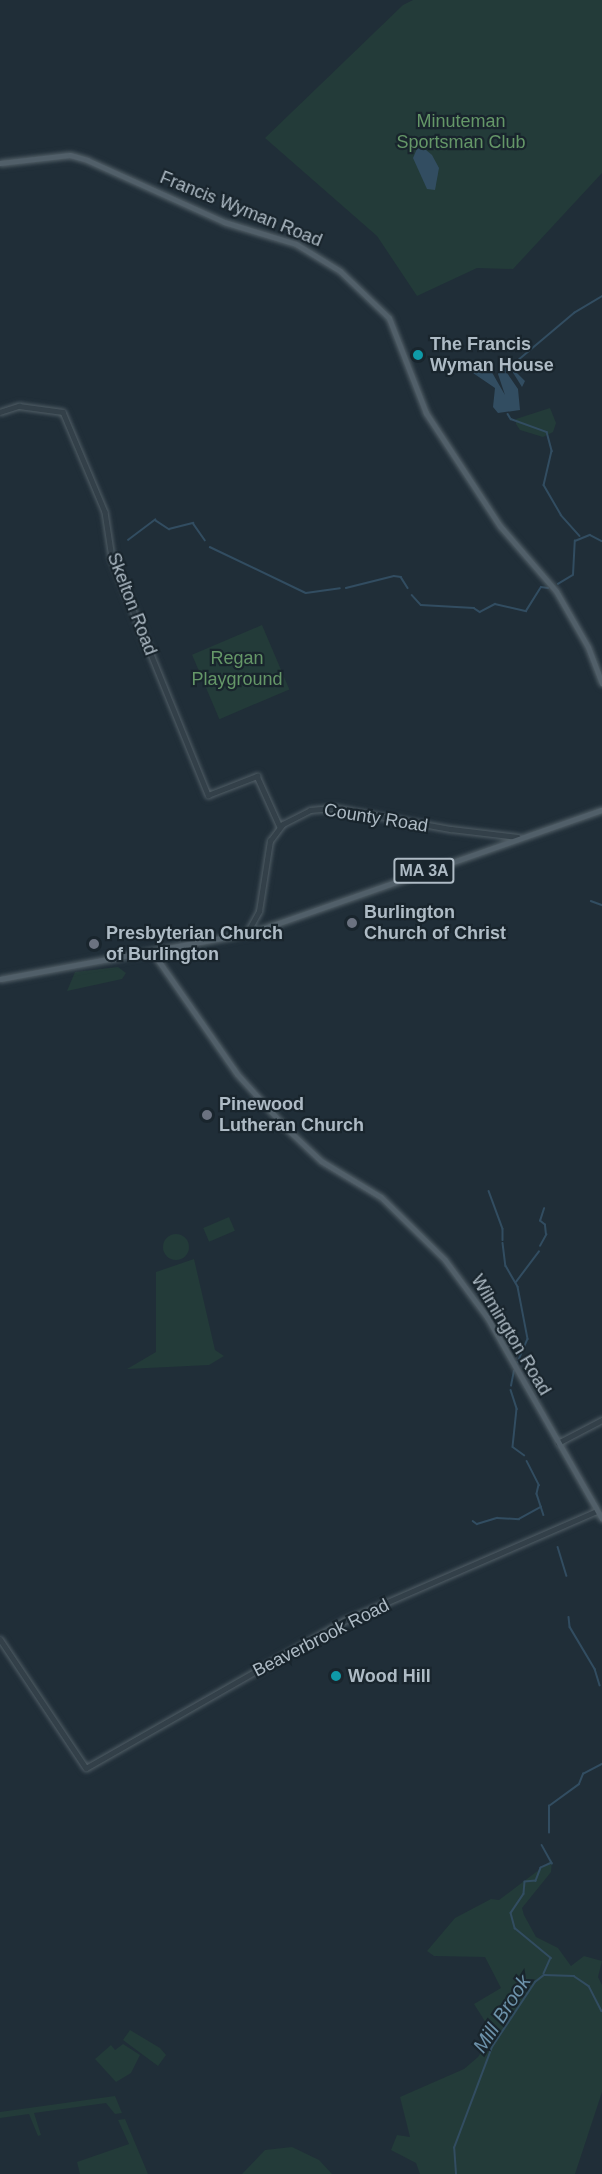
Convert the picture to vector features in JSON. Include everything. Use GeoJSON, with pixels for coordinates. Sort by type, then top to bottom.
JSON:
{"type":"FeatureCollection","features":[{"type":"Feature","properties":{"kind":"main road","name":"Francis Wyman Road"},"geometry":{"type":"LineString","coordinates":[[0,163],[70,155],[87,160],[224,222],[296,244],[340,271],[389,318],[426,413],[500,526],[556,591],[588,647],[602,683]]}},
{"type":"Feature","properties":{"kind":"main road","name":"MA 3A"},"geometry":{"type":"LineString","coordinates":[[0,980],[153,953],[247,933],[518,837],[602,810]]}},
{"type":"Feature","properties":{"kind":"main road","name":"Wilmington Road"},"geometry":{"type":"LineString","coordinates":[[153,953],[237,1074],[292,1135],[326,1164],[378,1194],[445,1260],[487,1317],[602,1518]]}},
{"type":"Feature","properties":{"kind":"street","name":"Skelton Road"},"geometry":{"type":"LineString","coordinates":[[0,412],[19,406],[63,412],[105,512],[112,558],[208,795],[257,776],[280,827]]}},
{"type":"Feature","properties":{"kind":"street","name":"County Road"},"geometry":{"type":"LineString","coordinates":[[280,827],[304,813],[327,807],[518,837]]}},
{"type":"Feature","properties":{"kind":"street"},"geometry":{"type":"LineString","coordinates":[[247,933],[260,910],[268,848],[280,827]]}},
{"type":"Feature","properties":{"kind":"street"},"geometry":{"type":"LineString","coordinates":[[558,1443],[602,1420]]}},
{"type":"Feature","properties":{"kind":"street","name":"Beaverbrook Road"},"geometry":{"type":"LineString","coordinates":[[0,1639],[87,1768],[344,1621],[597,1511]]}},
{"type":"Feature","properties":{"kind":"green space","name":"Minuteman Sportsman Club"},"geometry":{"type":"Polygon","coordinates":[[[413,0],[602,0],[602,173],[513,269],[477,268],[417,296],[377,236],[265,138],[403,5],[413,0]]]}},
{"type":"Feature","properties":{"kind":"green space"},"geometry":{"type":"Polygon","coordinates":[[[550,408],[556,423],[553,432],[543,437],[520,430],[516,424],[516,419],[550,408]]]}},
{"type":"Feature","properties":{"kind":"green space","name":"Regan Playground"},"geometry":{"type":"Polygon","coordinates":[[[262,625],[289,689],[219,719],[192,655],[262,625]]]}},
{"type":"Feature","properties":{"kind":"green space"},"geometry":{"type":"Polygon","coordinates":[[[118,967],[126,973],[122,979],[67,991],[75,972],[118,967]]]}},
{"type":"Feature","properties":{"kind":"green space"},"geometry":{"type":"Polygon","coordinates":[[[229,1217],[235,1231],[209,1242],[203,1228],[229,1217]]]}},
{"type":"Feature","properties":{"kind":"green space"},"geometry":{"type":"Polygon","coordinates":[[[176,1234],[185,1238],[189,1247],[185,1256],[176,1260],[167,1256],[163,1247],[167,1238],[176,1234]]]}},
{"type":"Feature","properties":{"kind":"green space"},"geometry":{"type":"Polygon","coordinates":[[[194,1259],[215,1350],[224,1356],[209,1365],[127,1369],[156,1352],[156,1272],[194,1259]]]}},
{"type":"Feature","properties":{"kind":"green space"},"geometry":{"type":"Polygon","coordinates":[[[552,1860],[551,1872],[522,1908],[524,1915],[536,1937],[558,1948],[571,1966],[584,1956],[602,1961],[598,1977],[602,1985],[602,2092],[575,2174],[420,2174],[416,2163],[391,2150],[397,2135],[410,2137],[400,2097],[464,2069],[478,2057],[493,2034],[474,2004],[501,1988],[485,1957],[434,1956],[427,1951],[455,1918],[491,1899],[499,1900],[552,1860]]]}},
{"type":"Feature","properties":{"kind":"green space"},"geometry":{"type":"Polygon","coordinates":[[[130,2030],[160,2048],[166,2055],[158,2066],[123,2040],[130,2030]]]}},
{"type":"Feature","properties":{"kind":"green space"},"geometry":{"type":"Polygon","coordinates":[[[123,2044],[140,2055],[131,2073],[116,2082],[95,2059],[111,2045],[115,2050],[123,2044]]]}},
{"type":"Feature","properties":{"kind":"green space"},"geometry":{"type":"Polygon","coordinates":[[[115,2096],[122,2113],[115,2114],[106,2103],[34,2113],[41,2135],[38,2136],[29,2114],[0,2118],[0,2112],[115,2096]]]}},
{"type":"Feature","properties":{"kind":"green space"},"geometry":{"type":"Polygon","coordinates":[[[125,2119],[148,2174],[80,2174],[77,2162],[129,2144],[118,2120],[125,2119]]]}},
{"type":"Feature","properties":{"kind":"green space"},"geometry":{"type":"Polygon","coordinates":[[[292,2147],[319,2160],[332,2174],[242,2174],[265,2150],[292,2147]]]}},
{"type":"Feature","properties":{"kind":"water"},"geometry":{"type":"Polygon","coordinates":[[[419,144],[432,155],[439,168],[435,190],[427,189],[413,158],[419,144]]]}},
{"type":"Feature","properties":{"kind":"water"},"geometry":{"type":"Polygon","coordinates":[[[486,362],[505,395],[498,374],[500,364],[511,367],[525,381],[522,387],[512,371],[507,373],[518,389],[520,410],[498,413],[493,407],[495,388],[473,373],[486,362]]]}},
{"type":"Feature","properties":{"kind":"waterway"},"geometry":{"type":"LineString","coordinates":[[510,367],[574,313],[602,296]]}},
{"type":"Feature","properties":{"kind":"waterway"},"geometry":{"type":"LineString","coordinates":[[508,414],[511,419],[547,432],[552,451],[544,485],[561,515],[580,536]]}},
{"type":"Feature","properties":{"kind":"waterway"},"geometry":{"type":"LineString","coordinates":[[128,540],[155,520],[169,529],[193,523],[205,540]]}},
{"type":"Feature","properties":{"kind":"waterway"},"geometry":{"type":"LineString","coordinates":[[558,584],[573,575],[575,541],[590,535],[602,541]]}},
{"type":"Feature","properties":{"kind":"waterway"},"geometry":{"type":"LineString","coordinates":[[210,547],[306,593],[340,588]]}},
{"type":"Feature","properties":{"kind":"waterway"},"geometry":{"type":"LineString","coordinates":[[346,588],[394,576],[401,577],[408,588]]}},
{"type":"Feature","properties":{"kind":"waterway"},"geometry":{"type":"LineString","coordinates":[[412,595],[421,605],[474,608],[480,612],[495,604],[526,611],[541,587],[548,588]]}},
{"type":"Feature","properties":{"kind":"waterway"},"geometry":{"type":"LineString","coordinates":[[591,901],[602,905]]}},
{"type":"Feature","properties":{"kind":"waterway"},"geometry":{"type":"LineString","coordinates":[[489,1191],[503,1229],[503,1240]]}},
{"type":"Feature","properties":{"kind":"waterway"},"geometry":{"type":"LineString","coordinates":[[540,1246],[546,1235],[545,1225],[540,1221],[544,1209]]}},
{"type":"Feature","properties":{"kind":"waterway"},"geometry":{"type":"LineString","coordinates":[[503,1243],[506,1266],[518,1287],[528,1339],[518,1362]]}},
{"type":"Feature","properties":{"kind":"waterway"},"geometry":{"type":"LineString","coordinates":[[516,1282],[539,1252]]}},
{"type":"Feature","properties":{"kind":"waterway"},"geometry":{"type":"LineString","coordinates":[[511,1386],[514,1371]]}},
{"type":"Feature","properties":{"kind":"waterway"},"geometry":{"type":"LineString","coordinates":[[511,1390],[517,1409],[513,1447],[524,1455]]}},
{"type":"Feature","properties":{"kind":"waterway"},"geometry":{"type":"LineString","coordinates":[[527,1461],[539,1485],[537,1494],[544,1515]]}},
{"type":"Feature","properties":{"kind":"waterway"},"geometry":{"type":"LineString","coordinates":[[473,1521],[477,1524],[497,1518],[519,1519],[541,1507]]}},
{"type":"Feature","properties":{"kind":"waterway"},"geometry":{"type":"LineString","coordinates":[[558,1547],[567,1576]]}},
{"type":"Feature","properties":{"kind":"waterway"},"geometry":{"type":"LineString","coordinates":[[569,1617],[570,1627],[595,1669],[600,1685]]}},
{"type":"Feature","properties":{"kind":"waterway"},"geometry":{"type":"LineString","coordinates":[[549,1833],[549,1806],[579,1784],[583,1774],[602,1764]]}},
{"type":"Feature","properties":{"kind":"waterway"},"geometry":{"type":"LineString","coordinates":[[542,1845],[552,1863],[541,1868],[536,1881],[525,1882],[524,1894],[511,1913],[515,1928],[551,1958],[544,1974]]}},
{"type":"Feature","properties":{"kind":"waterway","name":"Mill Brook"},"geometry":{"type":"LineString","coordinates":[[456,2174],[454,2148],[492,2047],[535,1982],[544,1975],[574,1976],[589,1986],[602,2011]]}},
{"type":"Feature","properties":{"kind":"place","name":"The Francis Wyman House"},"geometry":{"type":"Point","coordinates":[418,355]}},
{"type":"Feature","properties":{"kind":"place","name":"Burlington Church of Christ"},"geometry":{"type":"Point","coordinates":[352,923]}},
{"type":"Feature","properties":{"kind":"place","name":"Presbyterian Church of Burlington"},"geometry":{"type":"Point","coordinates":[94,944]}},
{"type":"Feature","properties":{"kind":"place","name":"Pinewood Lutheran Church"},"geometry":{"type":"Point","coordinates":[207,1115]}},
{"type":"Feature","properties":{"kind":"place","name":"Wood Hill"},"geometry":{"type":"Point","coordinates":[336,1676]}}]}
